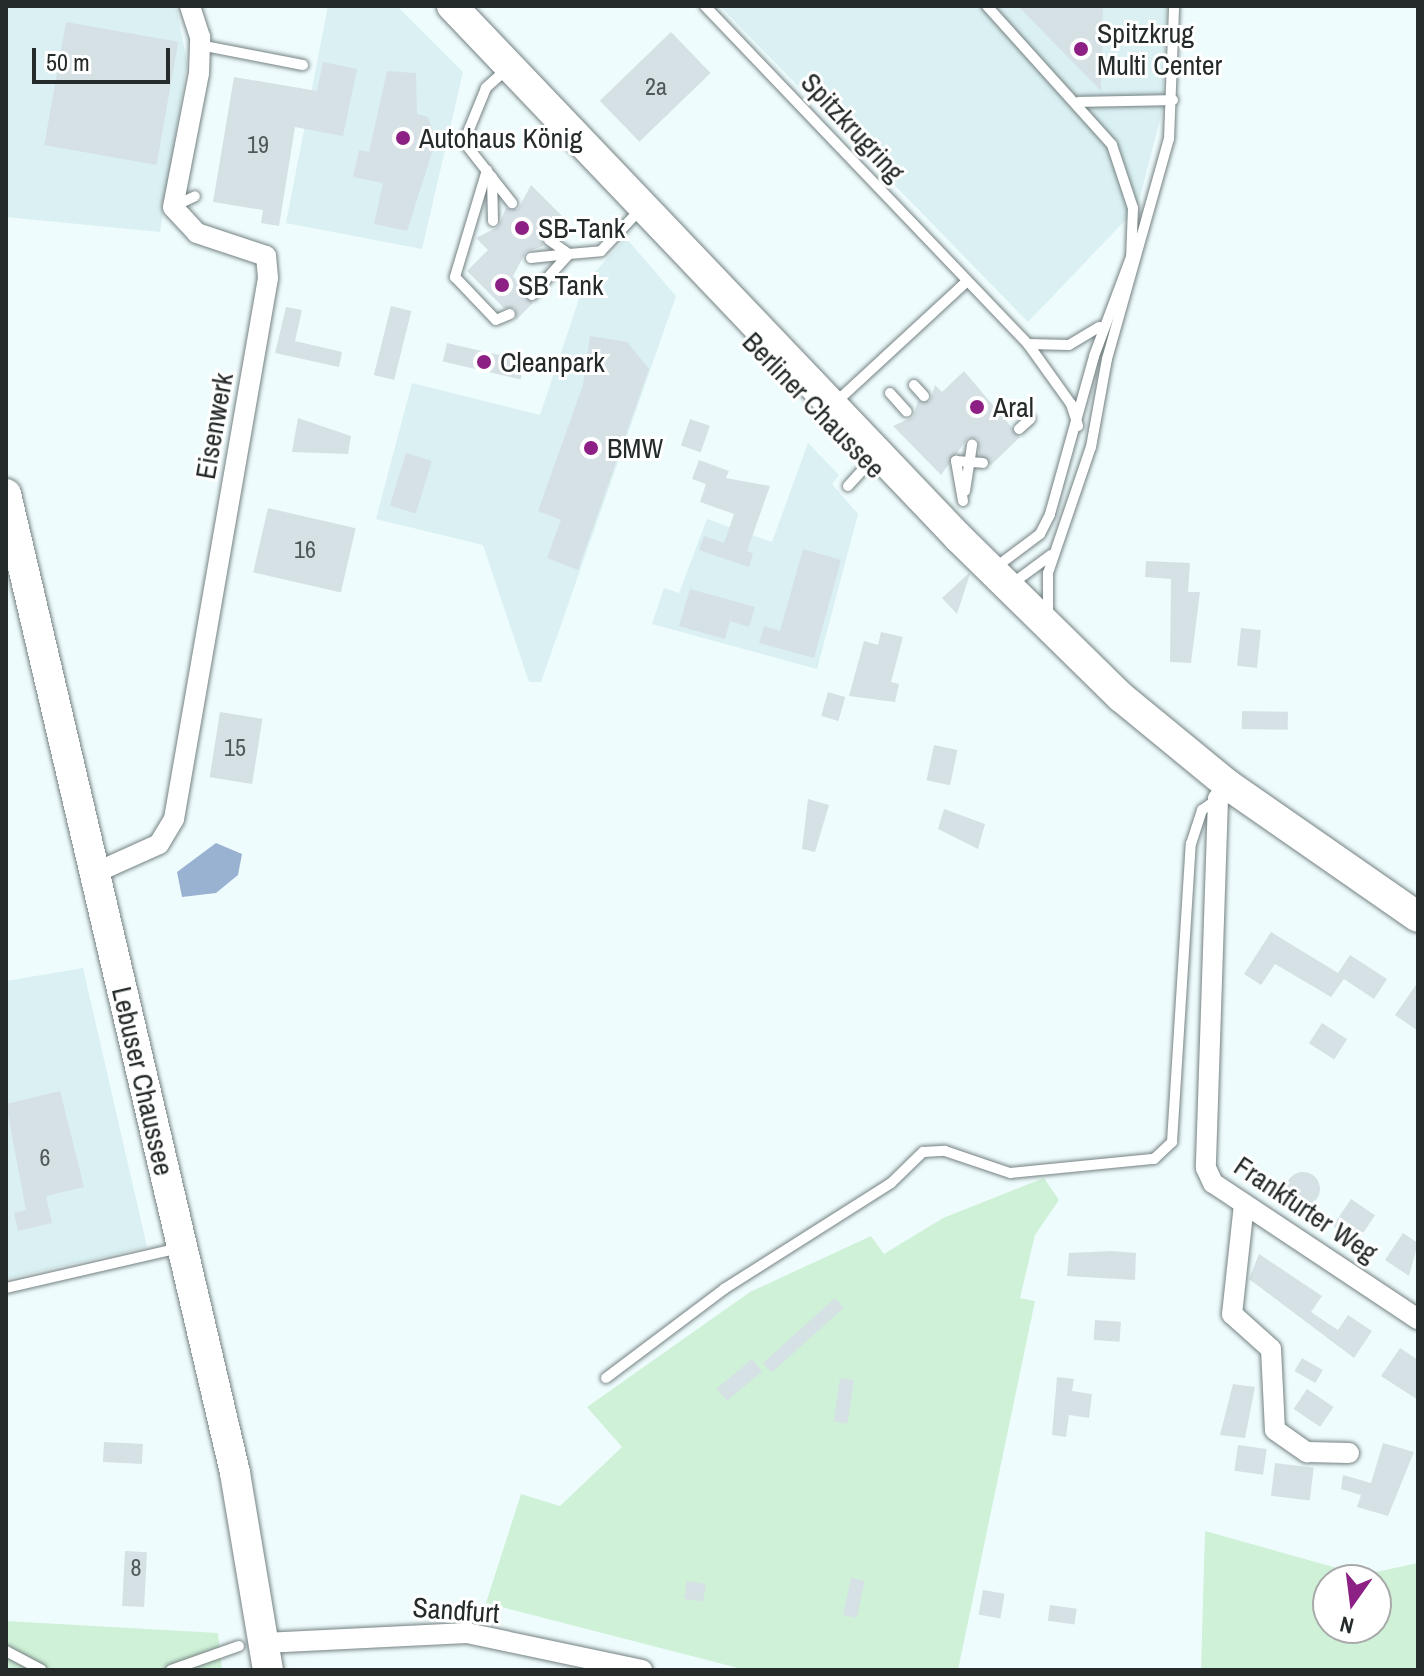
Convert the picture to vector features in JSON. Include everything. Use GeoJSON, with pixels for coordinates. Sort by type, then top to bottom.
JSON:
{"type":"FeatureCollection","features":[{"type":"Feature","properties":{"kind":"main road","name":"Berliner Chaussee"},"geometry":{"type":"LineString","coordinates":[[432,6],[505,71],[874,458],[996,581],[1221,787]]}},
{"type":"Feature","properties":{"kind":"main road","name":"Berliner Chaussee"},"geometry":{"type":"LineString","coordinates":[[452,6],[505,71],[634,216],[828,410]]}},
{"type":"Feature","properties":{"kind":"main road","name":"Lebuser Chaussee"},"geometry":{"type":"LineString","coordinates":[[6,494],[97,872],[235,1473],[257,1653]]}},
{"type":"Feature","properties":{"kind":"main road","name":"Berliner Chaussee"},"geometry":{"type":"LineString","coordinates":[[996,581],[1109,710],[1418,917]]}},
{"type":"Feature","properties":{"kind":"street"},"geometry":{"type":"LineString","coordinates":[[173,207],[200,45],[190,6]]}},
{"type":"Feature","properties":{"kind":"street","name":"Eisenwerk"},"geometry":{"type":"LineString","coordinates":[[97,872],[159,844],[174,819],[268,278],[266,256],[197,233],[173,207]]}},
{"type":"Feature","properties":{"kind":"street","name":"Frankfurter Weg"},"geometry":{"type":"LineString","coordinates":[[1221,787],[1206,1168],[1213,1183],[1418,1319]]}},
{"type":"Feature","properties":{"kind":"street"},"geometry":{"type":"LineString","coordinates":[[1244,1204],[1232,1314],[1271,1349],[1275,1430],[1307,1452],[1349,1453]]}},
{"type":"Feature","properties":{"kind":"street","name":"Sandfurt"},"geometry":{"type":"LineString","coordinates":[[257,1653],[467,1633],[642,1670]]}},
{"type":"Feature","properties":{"kind":"lane","name":"Spitzkrugring"},"geometry":{"type":"LineString","coordinates":[[705,6],[1028,344],[1071,404],[1078,426]]}},
{"type":"Feature","properties":{"kind":"lane"},"geometry":{"type":"LineString","coordinates":[[987,6],[1079,102],[1125,173],[1131,258],[1126,295]]}},
{"type":"Feature","properties":{"kind":"lane"},"geometry":{"type":"LineString","coordinates":[[1055,635],[1045,589],[1091,447],[1126,295],[1156,196],[1173,100],[1174,6]]}},
{"type":"Feature","properties":{"kind":"lane"},"geometry":{"type":"LineString","coordinates":[[200,45],[303,65]]}},
{"type":"Feature","properties":{"kind":"lane"},"geometry":{"type":"LineString","coordinates":[[505,71],[473,110],[464,142],[512,203]]}},
{"type":"Feature","properties":{"kind":"lane"},"geometry":{"type":"LineString","coordinates":[[1079,102],[1173,100]]}},
{"type":"Feature","properties":{"kind":"lane"},"geometry":{"type":"LineString","coordinates":[[489,174],[493,221]]}},
{"type":"Feature","properties":{"kind":"lane"},"geometry":{"type":"LineString","coordinates":[[489,174],[455,277],[496,320],[510,314]]}},
{"type":"Feature","properties":{"kind":"lane"},"geometry":{"type":"LineString","coordinates":[[173,207],[195,196]]}},
{"type":"Feature","properties":{"kind":"lane"},"geometry":{"type":"LineString","coordinates":[[996,581],[1040,534],[1078,426],[1106,319],[1156,196]]}},
{"type":"Feature","properties":{"kind":"lane"},"geometry":{"type":"LineString","coordinates":[[531,258],[601,251],[634,216]]}},
{"type":"Feature","properties":{"kind":"lane"},"geometry":{"type":"LineString","coordinates":[[549,240],[569,254]]}},
{"type":"Feature","properties":{"kind":"lane"},"geometry":{"type":"LineString","coordinates":[[532,295],[569,254]]}},
{"type":"Feature","properties":{"kind":"lane"},"geometry":{"type":"LineString","coordinates":[[828,410],[966,282]]}},
{"type":"Feature","properties":{"kind":"lane"},"geometry":{"type":"LineString","coordinates":[[1028,344],[1069,345],[1093,335],[1106,319]]}},
{"type":"Feature","properties":{"kind":"lane"},"geometry":{"type":"LineString","coordinates":[[914,385],[924,396]]}},
{"type":"Feature","properties":{"kind":"lane"},"geometry":{"type":"LineString","coordinates":[[890,393],[907,412]]}},
{"type":"Feature","properties":{"kind":"lane"},"geometry":{"type":"LineString","coordinates":[[1019,429],[1030,419]]}},
{"type":"Feature","properties":{"kind":"lane"},"geometry":{"type":"LineString","coordinates":[[972,445],[969,464],[963,501],[956,461],[969,464],[983,463]]}},
{"type":"Feature","properties":{"kind":"lane"},"geometry":{"type":"LineString","coordinates":[[848,486],[874,458]]}},
{"type":"Feature","properties":{"kind":"lane"},"geometry":{"type":"LineString","coordinates":[[996,581],[1055,551]]}},
{"type":"Feature","properties":{"kind":"lane"},"geometry":{"type":"LineString","coordinates":[[606,1378],[724,1289],[891,1183],[923,1152],[945,1151],[1010,1173],[1154,1159],[1172,1142],[1191,844],[1202,810],[1221,787]]}},
{"type":"Feature","properties":{"kind":"lane"},"geometry":{"type":"LineString","coordinates":[[6,1288],[181,1248]]}},
{"type":"Feature","properties":{"kind":"lane"},"geometry":{"type":"LineString","coordinates":[[6,1651],[41,1670]]}},
{"type":"Feature","properties":{"kind":"lane"},"geometry":{"type":"LineString","coordinates":[[171,1670],[257,1653]]}},
{"type":"Feature","properties":{"kind":"shaded area"},"geometry":{"type":"Polygon","coordinates":[[[6,6],[176,6],[187,63],[160,232],[6,217],[6,6]]]}},
{"type":"Feature","properties":{"kind":"shaded area"},"geometry":{"type":"Polygon","coordinates":[[[328,6],[397,6],[463,72],[422,249],[286,223],[328,6]]]}},
{"type":"Feature","properties":{"kind":"shaded area"},"geometry":{"type":"Polygon","coordinates":[[[720,6],[1167,6],[1162,112],[1137,208],[1028,322],[720,6]]]}},
{"type":"Feature","properties":{"kind":"shaded area"},"geometry":{"type":"Polygon","coordinates":[[[626,238],[676,296],[541,682],[529,682],[483,545],[376,519],[412,383],[540,415],[584,284],[626,238]]]}},
{"type":"Feature","properties":{"kind":"shaded area"},"geometry":{"type":"Polygon","coordinates":[[[808,443],[839,475],[832,484],[858,514],[817,669],[652,624],[664,588],[679,593],[707,519],[772,542],[808,443]]]}},
{"type":"Feature","properties":{"kind":"shaded area"},"geometry":{"type":"Polygon","coordinates":[[[83,968],[147,1247],[6,1279],[6,981],[83,968]]]}},
{"type":"Feature","properties":{"kind":"green space"},"geometry":{"type":"Polygon","coordinates":[[[1044,1178],[1059,1200],[1035,1235],[1020,1298],[1035,1301],[958,1670],[746,1670],[486,1603],[521,1494],[560,1506],[622,1447],[587,1407],[750,1292],[871,1236],[884,1254],[943,1218],[1044,1178]]]}},
{"type":"Feature","properties":{"kind":"green space"},"geometry":{"type":"Polygon","coordinates":[[[1205,1531],[1323,1564],[1312,1564],[1312,1644],[1392,1644],[1392,1569],[1418,1563],[1418,1670],[1201,1670],[1205,1531]]]}},
{"type":"Feature","properties":{"kind":"green space"},"geometry":{"type":"Polygon","coordinates":[[[6,1621],[218,1633],[222,1670],[6,1670],[6,1621]]]}},
{"type":"Feature","properties":{"kind":"water"},"geometry":{"type":"Polygon","coordinates":[[[216,843],[242,854],[238,875],[216,893],[182,897],[177,872],[216,843]]]}},
{"type":"Feature","properties":{"kind":"building","name":"Spitzkrug Multi Center"},"geometry":{"type":"Polygon","coordinates":[[[1018,6],[1103,6],[1101,91],[1018,6]]]}},
{"type":"Feature","properties":{"kind":"building"},"geometry":{"type":"Polygon","coordinates":[[[66,22],[178,42],[157,165],[44,145],[66,22]]]}},
{"type":"Feature","properties":{"kind":"building"},"geometry":{"type":"Polygon","coordinates":[[[671,32],[711,73],[639,142],[600,101],[671,32]]]}},
{"type":"Feature","properties":{"kind":"building"},"geometry":{"type":"Polygon","coordinates":[[[323,62],[357,69],[343,136],[295,127],[279,226],[261,223],[263,210],[213,202],[234,77],[317,91],[323,62]]]}},
{"type":"Feature","properties":{"kind":"building"},"geometry":{"type":"Polygon","coordinates":[[[387,71],[416,73],[417,114],[428,117],[436,140],[407,231],[374,224],[383,183],[353,177],[359,150],[369,152],[387,71]]]}},
{"type":"Feature","properties":{"kind":"building"},"geometry":{"type":"Polygon","coordinates":[[[531,185],[568,222],[543,235],[543,246],[526,252],[513,276],[533,303],[516,320],[515,308],[504,308],[467,271],[488,250],[476,238],[498,227],[506,208],[518,209],[531,185]]]}},
{"type":"Feature","properties":{"kind":"building"},"geometry":{"type":"Polygon","coordinates":[[[391,306],[411,311],[394,380],[374,375],[391,306]]]}},
{"type":"Feature","properties":{"kind":"building"},"geometry":{"type":"Polygon","coordinates":[[[286,307],[302,310],[295,341],[342,352],[339,367],[275,353],[286,307]]]}},
{"type":"Feature","properties":{"kind":"building","name":"BMW"},"geometry":{"type":"Polygon","coordinates":[[[590,336],[627,342],[649,369],[578,570],[547,558],[561,520],[538,511],[583,385],[590,336]]]}},
{"type":"Feature","properties":{"kind":"building","name":"Cleanpark"},"geometry":{"type":"Polygon","coordinates":[[[447,343],[525,361],[521,380],[443,362],[447,343]]]}},
{"type":"Feature","properties":{"kind":"building"},"geometry":{"type":"Polygon","coordinates":[[[964,371],[1020,437],[991,465],[979,455],[978,439],[968,438],[941,475],[893,426],[913,417],[918,401],[930,401],[935,385],[942,392],[964,371]]]}},
{"type":"Feature","properties":{"kind":"building"},"geometry":{"type":"Polygon","coordinates":[[[298,418],[351,436],[348,454],[292,452],[298,418]]]}},
{"type":"Feature","properties":{"kind":"building"},"geometry":{"type":"Polygon","coordinates":[[[690,419],[710,426],[701,452],[681,445],[690,419]]]}},
{"type":"Feature","properties":{"kind":"building"},"geometry":{"type":"Polygon","coordinates":[[[406,453],[432,461],[416,513],[390,506],[406,453]]]}},
{"type":"Feature","properties":{"kind":"building"},"geometry":{"type":"Polygon","coordinates":[[[699,460],[729,471],[726,478],[770,486],[747,551],[753,553],[749,567],[699,550],[704,536],[724,543],[734,514],[700,502],[706,484],[692,479],[699,460]]]}},
{"type":"Feature","properties":{"kind":"building"},"geometry":{"type":"Polygon","coordinates":[[[268,508],[356,528],[341,593],[253,572],[268,508]]]}},
{"type":"Feature","properties":{"kind":"building"},"geometry":{"type":"Polygon","coordinates":[[[803,549],[841,560],[814,658],[759,643],[764,626],[780,631],[803,549]]]}},
{"type":"Feature","properties":{"kind":"building"},"geometry":{"type":"Polygon","coordinates":[[[1146,561],[1190,563],[1188,592],[1200,592],[1191,663],[1170,662],[1171,579],[1145,577],[1146,561]]]}},
{"type":"Feature","properties":{"kind":"building"},"geometry":{"type":"Polygon","coordinates":[[[970,574],[957,614],[942,598],[970,574]]]}},
{"type":"Feature","properties":{"kind":"building"},"geometry":{"type":"Polygon","coordinates":[[[690,589],[755,607],[749,627],[730,621],[725,639],[679,626],[690,589]]]}},
{"type":"Feature","properties":{"kind":"building"},"geometry":{"type":"Polygon","coordinates":[[[1241,628],[1261,630],[1257,668],[1237,666],[1241,628]]]}},
{"type":"Feature","properties":{"kind":"building"},"geometry":{"type":"Polygon","coordinates":[[[881,632],[903,637],[891,682],[899,684],[895,702],[849,696],[864,641],[878,645],[881,632]]]}},
{"type":"Feature","properties":{"kind":"building"},"geometry":{"type":"Polygon","coordinates":[[[828,692],[845,697],[838,721],[821,716],[828,692]]]}},
{"type":"Feature","properties":{"kind":"building"},"geometry":{"type":"Polygon","coordinates":[[[1242,711],[1288,712],[1288,730],[1242,729],[1242,711]]]}},
{"type":"Feature","properties":{"kind":"building"},"geometry":{"type":"Polygon","coordinates":[[[220,712],[262,719],[252,784],[210,777],[220,712]]]}},
{"type":"Feature","properties":{"kind":"building"},"geometry":{"type":"Polygon","coordinates":[[[934,745],[957,750],[950,785],[927,780],[934,745]]]}},
{"type":"Feature","properties":{"kind":"building"},"geometry":{"type":"Polygon","coordinates":[[[808,799],[829,805],[815,852],[802,849],[808,799]]]}},
{"type":"Feature","properties":{"kind":"building"},"geometry":{"type":"Polygon","coordinates":[[[944,809],[985,824],[978,849],[938,829],[944,809]]]}},
{"type":"Feature","properties":{"kind":"building"},"geometry":{"type":"Polygon","coordinates":[[[1271,932],[1338,973],[1350,955],[1387,979],[1374,999],[1344,979],[1331,997],[1275,964],[1261,985],[1244,974],[1271,932]]]}},
{"type":"Feature","properties":{"kind":"building"},"geometry":{"type":"Polygon","coordinates":[[[1418,982],[1418,1031],[1395,1015],[1418,982]]]}},
{"type":"Feature","properties":{"kind":"building"},"geometry":{"type":"Polygon","coordinates":[[[1322,1023],[1347,1039],[1334,1059],[1309,1043],[1322,1023]]]}},
{"type":"Feature","properties":{"kind":"building"},"geometry":{"type":"Polygon","coordinates":[[[60,1091],[84,1187],[46,1196],[52,1223],[18,1231],[14,1213],[26,1210],[6,1104],[60,1091]]]}},
{"type":"Feature","properties":{"kind":"building"},"geometry":{"type":"Polygon","coordinates":[[[1303,1172],[1315,1177],[1320,1189],[1315,1201],[1303,1206],[1291,1201],[1286,1189],[1291,1177],[1303,1172]]]}},
{"type":"Feature","properties":{"kind":"building"},"geometry":{"type":"Polygon","coordinates":[[[1351,1199],[1375,1215],[1357,1243],[1333,1226],[1351,1199]]]}},
{"type":"Feature","properties":{"kind":"building"},"geometry":{"type":"Polygon","coordinates":[[[1403,1233],[1418,1243],[1409,1276],[1385,1260],[1403,1233]]]}},
{"type":"Feature","properties":{"kind":"building"},"geometry":{"type":"Polygon","coordinates":[[[1069,1253],[1136,1253],[1135,1280],[1067,1276],[1069,1253]]]}},
{"type":"Feature","properties":{"kind":"building"},"geometry":{"type":"Polygon","coordinates":[[[1259,1254],[1322,1296],[1311,1312],[1338,1330],[1348,1315],[1372,1331],[1354,1358],[1249,1279],[1259,1254]]]}},
{"type":"Feature","properties":{"kind":"building"},"geometry":{"type":"Polygon","coordinates":[[[835,1298],[844,1308],[772,1373],[763,1363],[835,1298]]]}},
{"type":"Feature","properties":{"kind":"building"},"geometry":{"type":"Polygon","coordinates":[[[1095,1320],[1121,1322],[1120,1342],[1094,1340],[1095,1320]]]}},
{"type":"Feature","properties":{"kind":"building"},"geometry":{"type":"Polygon","coordinates":[[[1400,1348],[1418,1360],[1418,1400],[1381,1376],[1400,1348]]]}},
{"type":"Feature","properties":{"kind":"building"},"geometry":{"type":"Polygon","coordinates":[[[1302,1358],[1323,1370],[1315,1383],[1294,1371],[1302,1358]]]}},
{"type":"Feature","properties":{"kind":"building"},"geometry":{"type":"Polygon","coordinates":[[[752,1359],[762,1371],[727,1401],[717,1389],[752,1359]]]}},
{"type":"Feature","properties":{"kind":"building"},"geometry":{"type":"Polygon","coordinates":[[[1057,1377],[1074,1379],[1072,1391],[1092,1394],[1089,1418],[1069,1415],[1066,1437],[1052,1435],[1057,1377]]]}},
{"type":"Feature","properties":{"kind":"building"},"geometry":{"type":"Polygon","coordinates":[[[840,1378],[854,1380],[848,1424],[834,1422],[840,1378]]]}},
{"type":"Feature","properties":{"kind":"building"},"geometry":{"type":"Polygon","coordinates":[[[1233,1384],[1255,1387],[1245,1438],[1220,1435],[1233,1384]]]}},
{"type":"Feature","properties":{"kind":"building"},"geometry":{"type":"Polygon","coordinates":[[[1307,1389],[1334,1407],[1320,1427],[1294,1409],[1307,1389]]]}},
{"type":"Feature","properties":{"kind":"building"},"geometry":{"type":"Polygon","coordinates":[[[104,1442],[143,1444],[142,1464],[103,1462],[104,1442]]]}},
{"type":"Feature","properties":{"kind":"building"},"geometry":{"type":"Polygon","coordinates":[[[1383,1443],[1414,1452],[1388,1516],[1357,1507],[1361,1495],[1341,1489],[1343,1475],[1371,1483],[1383,1443]]]}},
{"type":"Feature","properties":{"kind":"building"},"geometry":{"type":"Polygon","coordinates":[[[1238,1445],[1267,1449],[1263,1475],[1234,1471],[1238,1445]]]}},
{"type":"Feature","properties":{"kind":"building"},"geometry":{"type":"Polygon","coordinates":[[[1275,1463],[1314,1468],[1310,1501],[1271,1496],[1275,1463]]]}},
{"type":"Feature","properties":{"kind":"building"},"geometry":{"type":"Polygon","coordinates":[[[125,1551],[147,1552],[144,1607],[122,1606],[125,1551]]]}},
{"type":"Feature","properties":{"kind":"building"},"geometry":{"type":"Polygon","coordinates":[[[851,1578],[865,1581],[857,1618],[843,1615],[851,1578]]]}},
{"type":"Feature","properties":{"kind":"building"},"geometry":{"type":"Polygon","coordinates":[[[687,1581],[706,1584],[703,1602],[684,1599],[687,1581]]]}},
{"type":"Feature","properties":{"kind":"building"},"geometry":{"type":"Polygon","coordinates":[[[983,1590],[1005,1594],[1000,1618],[979,1615],[983,1590]]]}},
{"type":"Feature","properties":{"kind":"building"},"geometry":{"type":"Polygon","coordinates":[[[1050,1605],[1077,1609],[1075,1625],[1048,1621],[1050,1605]]]}},
{"type":"Feature","properties":{"kind":"place","name":"Spitzkrug Multi Center"},"geometry":{"type":"Point","coordinates":[1081,49]}},
{"type":"Feature","properties":{"kind":"place","name":"Autohaus König"},"geometry":{"type":"Point","coordinates":[403,138]}},
{"type":"Feature","properties":{"kind":"place","name":"SB-Tank"},"geometry":{"type":"Point","coordinates":[522,228]}},
{"type":"Feature","properties":{"kind":"place","name":"SB Tank"},"geometry":{"type":"Point","coordinates":[502,285]}},
{"type":"Feature","properties":{"kind":"place","name":"Cleanpark"},"geometry":{"type":"Point","coordinates":[484,362]}},
{"type":"Feature","properties":{"kind":"place","name":"Aral"},"geometry":{"type":"Point","coordinates":[977,407]}},
{"type":"Feature","properties":{"kind":"place","name":"BMW"},"geometry":{"type":"Point","coordinates":[591,448]}}]}
